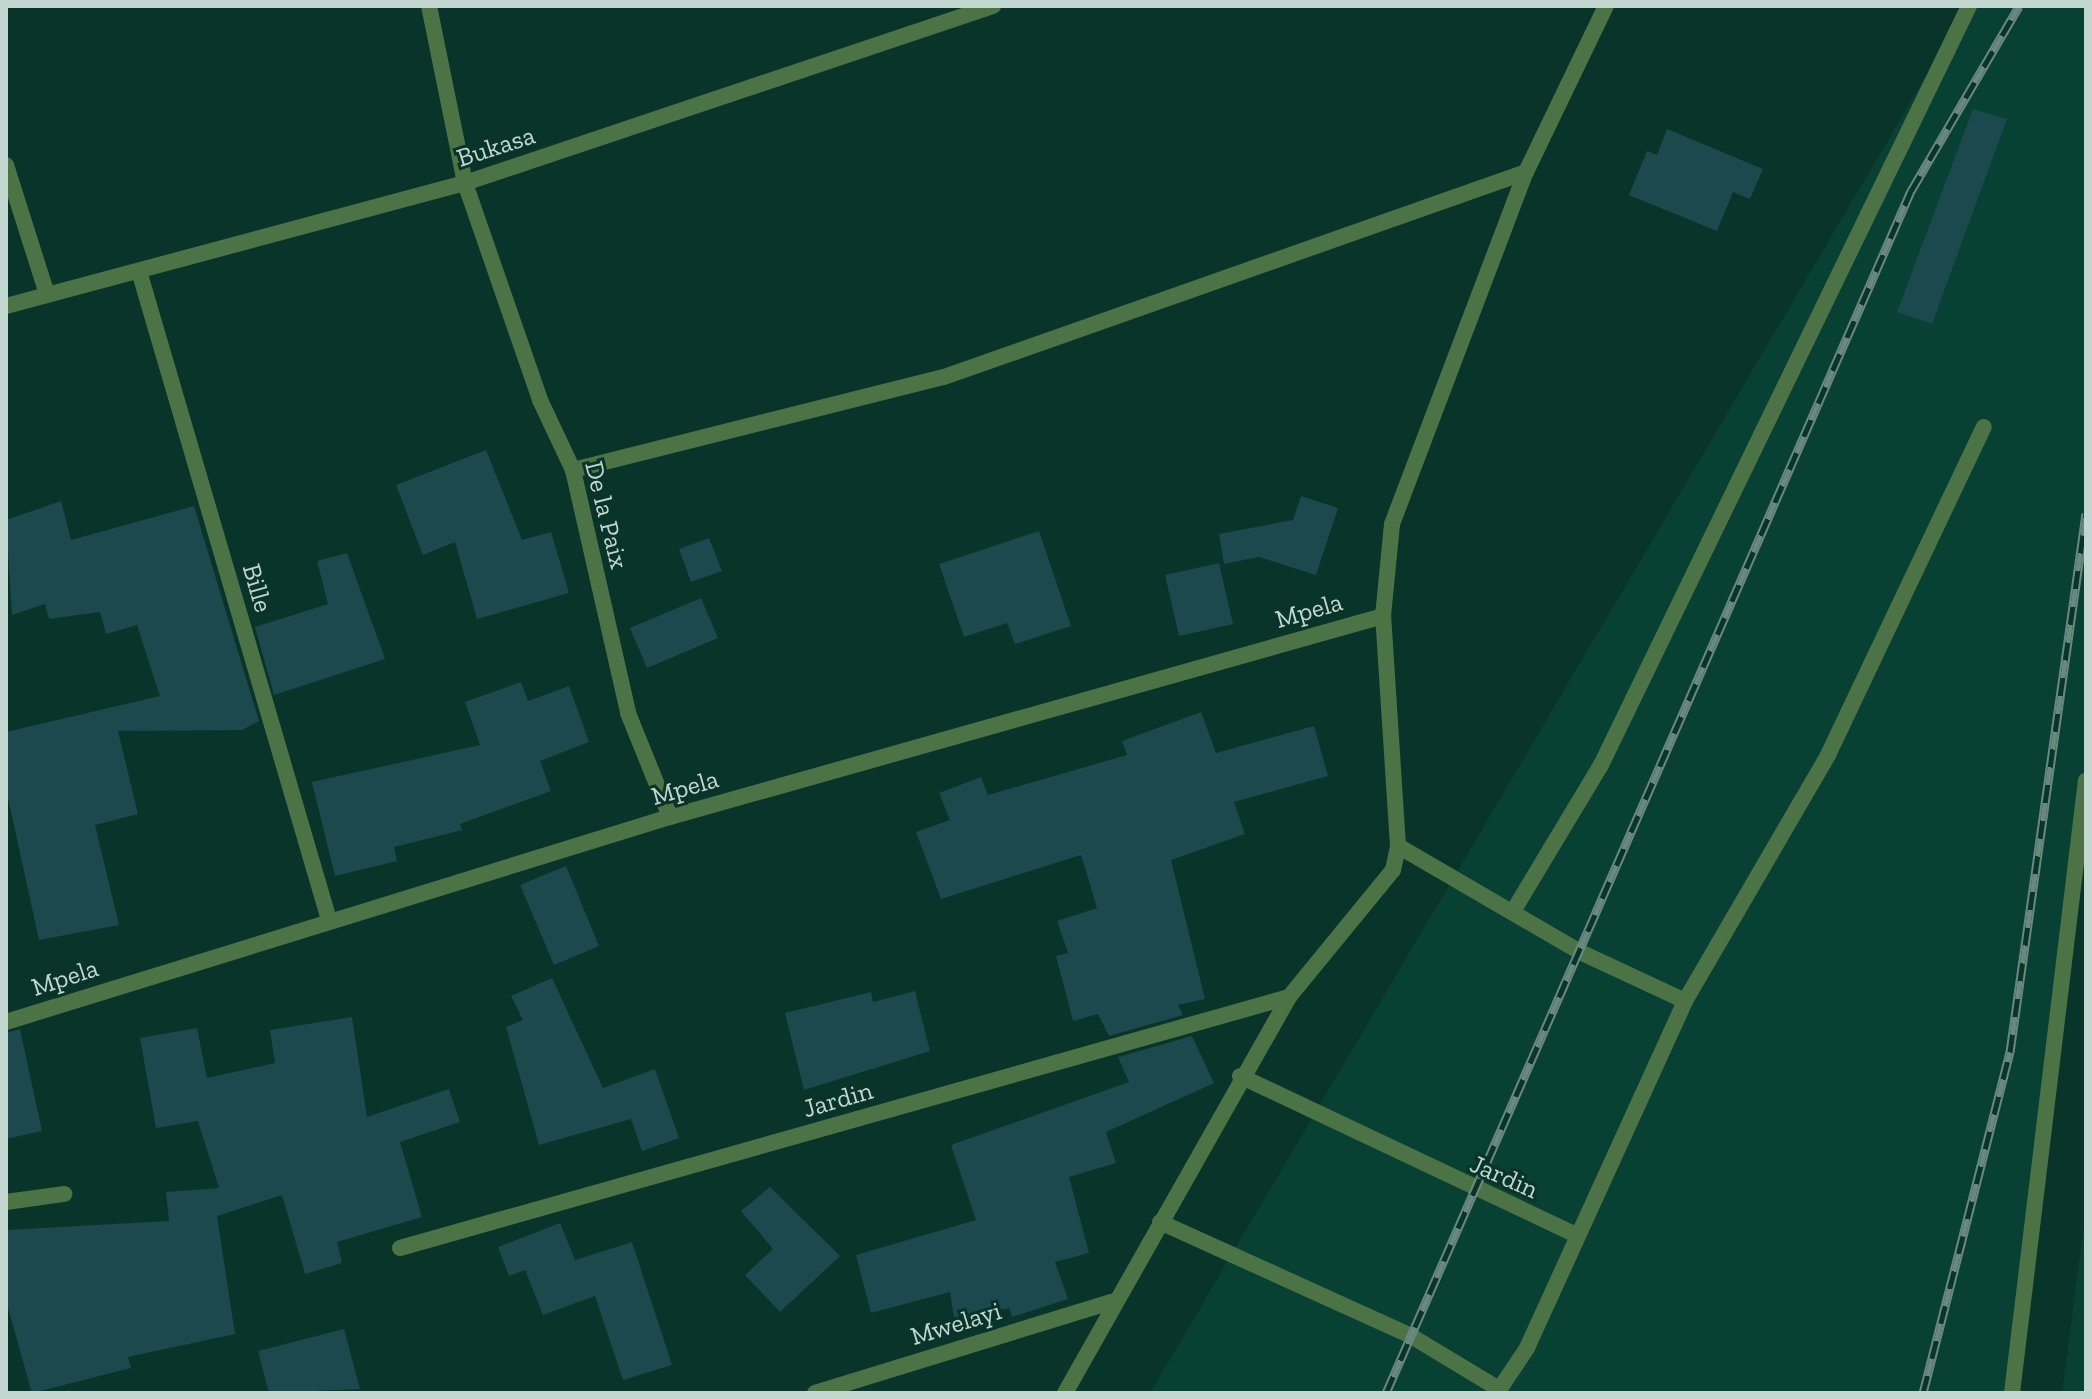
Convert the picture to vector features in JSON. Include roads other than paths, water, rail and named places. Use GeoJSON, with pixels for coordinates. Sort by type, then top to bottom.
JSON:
{"type":"FeatureCollection","features":[{"type":"Feature","properties":{"kind":"street","name":"De la Paix"},"geometry":{"type":"LineString","coordinates":[[429,6],[465,183],[540,400],[573,470],[628,713],[670,817]]}},
{"type":"Feature","properties":{"kind":"street","name":"Bukasa"},"geometry":{"type":"LineString","coordinates":[[6,306],[465,183],[993,6]]}},
{"type":"Feature","properties":{"kind":"street"},"geometry":{"type":"LineString","coordinates":[[1065,1393],[1111,1302],[1160,1222],[1240,1076],[1289,997],[1393,870],[1398,846],[1383,616],[1392,524],[1526,172],[1606,6]]}},
{"type":"Feature","properties":{"kind":"street"},"geometry":{"type":"LineString","coordinates":[[1515,908],[1601,765],[1969,6]]}},
{"type":"Feature","properties":{"kind":"street"},"geometry":{"type":"LineString","coordinates":[[6,165],[47,294]]}},
{"type":"Feature","properties":{"kind":"street"},"geometry":{"type":"LineString","coordinates":[[573,470],[944,377],[1526,172]]}},
{"type":"Feature","properties":{"kind":"street","name":"Bille"},"geometry":{"type":"LineString","coordinates":[[139,271],[329,920]]}},
{"type":"Feature","properties":{"kind":"street"},"geometry":{"type":"LineString","coordinates":[[1160,1222],[1411,1336],[1498,1391],[1527,1348],[1685,1001],[1828,755],[1984,427]]}},
{"type":"Feature","properties":{"kind":"street","name":"Mpela"},"geometry":{"type":"LineString","coordinates":[[6,1022],[670,817],[1383,616]]}},
{"type":"Feature","properties":{"kind":"street"},"geometry":{"type":"LineString","coordinates":[[2012,1393],[2086,780]]}},
{"type":"Feature","properties":{"kind":"street"},"geometry":{"type":"LineString","coordinates":[[1398,846],[1515,908],[1580,952],[1685,1001]]}},
{"type":"Feature","properties":{"kind":"street","name":"Jardin"},"geometry":{"type":"LineString","coordinates":[[400,1248],[1289,997]]}},
{"type":"Feature","properties":{"kind":"street","name":"Jardin"},"geometry":{"type":"LineString","coordinates":[[1240,1076],[1577,1235]]}},
{"type":"Feature","properties":{"kind":"street"},"geometry":{"type":"LineString","coordinates":[[6,1202],[64,1194]]}},
{"type":"Feature","properties":{"kind":"street","name":"Mwelayi"},"geometry":{"type":"LineString","coordinates":[[815,1393],[1111,1302]]}},
{"type":"Feature","properties":{"kind":"railway"},"geometry":{"type":"LineString","coordinates":[[1386,1393],[1911,191],[2019,6]]}},
{"type":"Feature","properties":{"kind":"railway"},"geometry":{"type":"LineString","coordinates":[[1923,1393],[2010,1052],[2086,513]]}}]}
